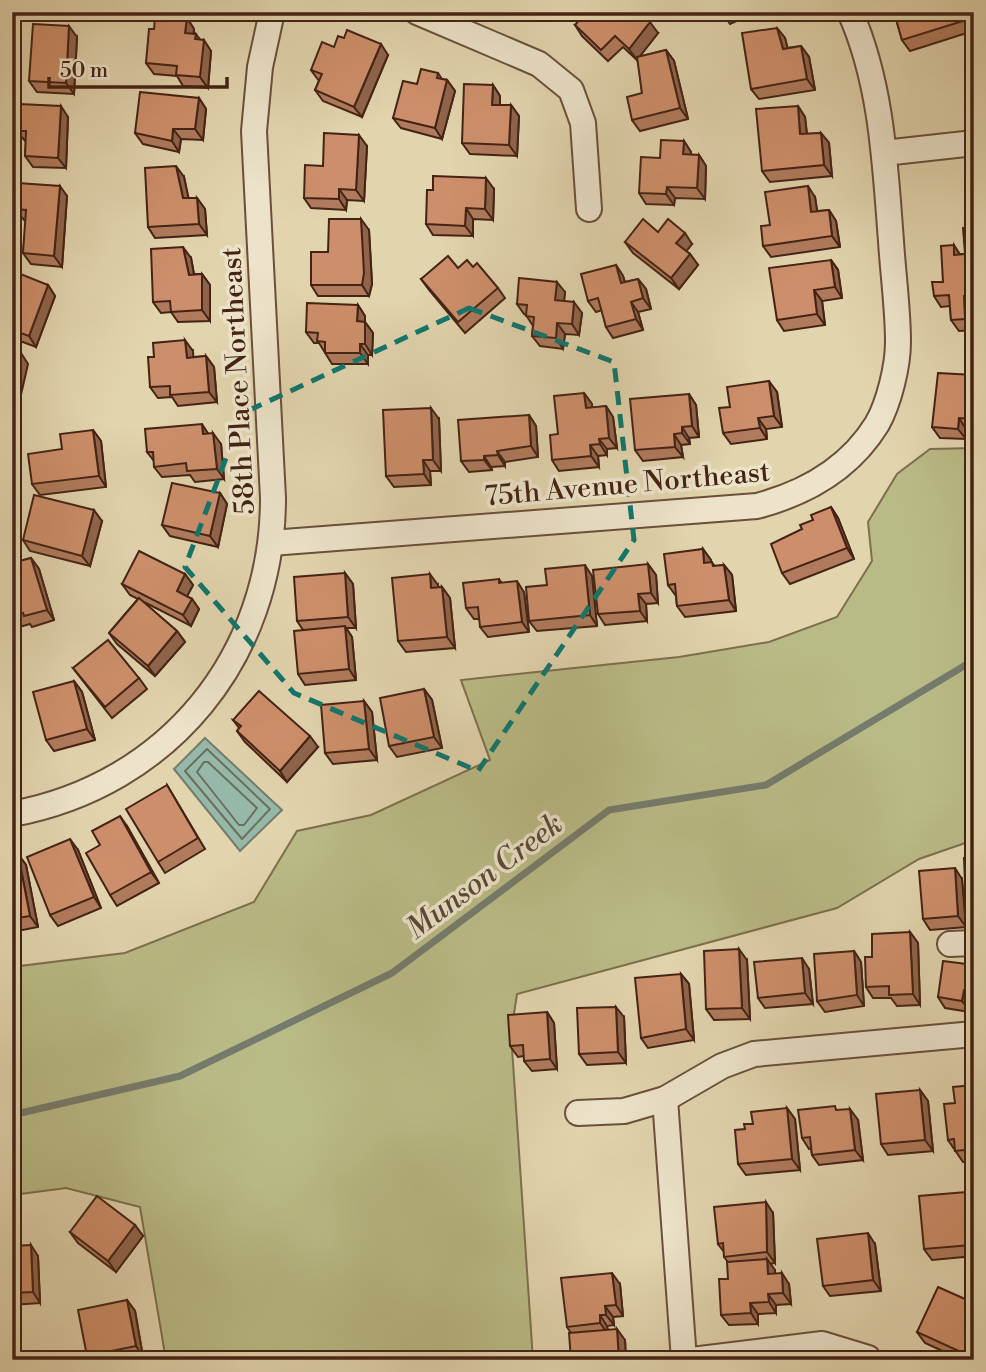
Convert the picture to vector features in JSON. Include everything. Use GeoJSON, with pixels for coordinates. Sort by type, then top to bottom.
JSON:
{"type":"FeatureCollection","features":[{"type":"Feature","properties":{"kind":"street","name":"58th Place Northeast"},"geometry":{"type":"LineString","coordinates":[[12,814],[58,802],[108,782],[185,727],[242,643],[259,600],[271,543],[272,451],[254,131],[260,67],[272,12]]}},
{"type":"Feature","properties":{"kind":"street"},"geometry":{"type":"LineString","coordinates":[[417,12],[540,64],[571,90],[583,123],[589,209]]}},
{"type":"Feature","properties":{"kind":"street","name":"75th Avenue Northeast"},"geometry":{"type":"LineString","coordinates":[[271,543],[757,506],[793,496],[825,479],[877,423],[891,383],[899,344],[884,153],[864,44],[850,12]]}},
{"type":"Feature","properties":{"kind":"street"},"geometry":{"type":"LineString","coordinates":[[884,153],[974,144]]}},
{"type":"Feature","properties":{"kind":"street"},"geometry":{"type":"LineString","coordinates":[[578,1113],[624,1111],[665,1099],[722,1066],[754,1054],[974,1034]]}},
{"type":"Feature","properties":{"kind":"street"},"geometry":{"type":"LineString","coordinates":[[665,1099],[684,1360]]}},
{"type":"Feature","properties":{"kind":"street"},"geometry":{"type":"LineString","coordinates":[[692,1360],[822,1344],[868,1358]]}},
{"type":"Feature","properties":{"kind":"highlighted area"},"geometry":{"type":"Polygon","coordinates":[[[469,308],[614,362],[634,540],[478,771],[294,693],[185,567],[243,413],[469,308]]]}},
{"type":"Feature","properties":{"kind":"green space"},"geometry":{"type":"Polygon","coordinates":[[[974,448],[974,840],[919,859],[837,908],[517,994],[511,1033],[533,1360],[166,1360],[140,1207],[66,1188],[12,1195],[12,967],[125,953],[254,902],[297,831],[371,815],[490,760],[461,680],[679,657],[769,642],[837,617],[872,561],[868,522],[897,474],[930,449],[974,448]]]}},
{"type":"Feature","properties":{"kind":"water"},"geometry":{"type":"Polygon","coordinates":[[[205,738],[282,810],[240,851],[174,769],[205,738]]]}},
{"type":"Feature","properties":{"kind":"building"},"geometry":{"type":"Polygon","coordinates":[[[586,12],[642,12],[650,22],[629,49],[615,36],[601,50],[575,25],[586,12]]]}},
{"type":"Feature","properties":{"kind":"building"},"geometry":{"type":"Polygon","coordinates":[[[894,12],[963,12],[966,20],[902,40],[894,12]]]}},
{"type":"Feature","properties":{"kind":"building"},"geometry":{"type":"Polygon","coordinates":[[[167,16],[187,18],[185,33],[196,34],[195,39],[204,40],[200,77],[176,75],[177,66],[146,63],[149,29],[154,29],[155,18],[167,19],[167,16]]]}},
{"type":"Feature","properties":{"kind":"building"},"geometry":{"type":"Polygon","coordinates":[[[33,24],[69,26],[66,83],[29,81],[33,24]]]}},
{"type":"Feature","properties":{"kind":"building"},"geometry":{"type":"Polygon","coordinates":[[[777,28],[783,49],[801,46],[807,79],[751,89],[742,33],[777,28]]]}},
{"type":"Feature","properties":{"kind":"building"},"geometry":{"type":"Polygon","coordinates":[[[347,30],[381,44],[354,107],[315,90],[322,74],[311,70],[322,42],[334,47],[338,36],[344,38],[347,30]]]}},
{"type":"Feature","properties":{"kind":"building"},"geometry":{"type":"Polygon","coordinates":[[[666,50],[680,108],[632,120],[627,97],[642,93],[637,57],[666,50]]]}},
{"type":"Feature","properties":{"kind":"building"},"geometry":{"type":"Polygon","coordinates":[[[421,69],[438,73],[437,78],[447,80],[435,128],[393,118],[403,81],[417,84],[421,69]]]}},
{"type":"Feature","properties":{"kind":"building"},"geometry":{"type":"Polygon","coordinates":[[[464,84],[493,85],[492,105],[511,105],[509,145],[462,143],[464,84]]]}},
{"type":"Feature","properties":{"kind":"building"},"geometry":{"type":"Polygon","coordinates":[[[140,92],[199,98],[195,129],[173,129],[172,141],[135,133],[140,92]]]}},
{"type":"Feature","properties":{"kind":"building"},"geometry":{"type":"Polygon","coordinates":[[[19,104],[61,106],[58,158],[25,156],[26,131],[17,131],[19,104]]]}},
{"type":"Feature","properties":{"kind":"building"},"geometry":{"type":"Polygon","coordinates":[[[798,106],[800,134],[821,133],[824,165],[762,171],[756,109],[798,106]]]}},
{"type":"Feature","properties":{"kind":"building"},"geometry":{"type":"Polygon","coordinates":[[[324,133],[359,135],[356,190],[339,189],[339,199],[304,198],[305,165],[323,166],[324,133]]]}},
{"type":"Feature","properties":{"kind":"building"},"geometry":{"type":"Polygon","coordinates":[[[661,140],[684,141],[683,154],[699,155],[697,188],[667,187],[666,194],[639,193],[641,157],[660,158],[661,140]]]}},
{"type":"Feature","properties":{"kind":"building"},"geometry":{"type":"Polygon","coordinates":[[[176,166],[183,198],[197,198],[199,224],[148,227],[145,168],[176,166]]]}},
{"type":"Feature","properties":{"kind":"building"},"geometry":{"type":"Polygon","coordinates":[[[433,176],[486,178],[485,209],[466,208],[465,226],[426,224],[427,190],[433,190],[433,176]]]}},
{"type":"Feature","properties":{"kind":"building"},"geometry":{"type":"Polygon","coordinates":[[[18,183],[60,186],[54,256],[23,253],[26,210],[16,209],[18,183]]]}},
{"type":"Feature","properties":{"kind":"building"},"geometry":{"type":"Polygon","coordinates":[[[808,186],[811,212],[829,210],[832,236],[763,246],[761,226],[770,225],[765,192],[808,186]]]}},
{"type":"Feature","properties":{"kind":"building"},"geometry":{"type":"Polygon","coordinates":[[[329,219],[361,219],[364,273],[362,285],[311,285],[311,252],[328,252],[329,219]]]}},
{"type":"Feature","properties":{"kind":"building"},"geometry":{"type":"Polygon","coordinates":[[[643,219],[658,232],[668,219],[685,233],[676,243],[690,254],[671,278],[625,242],[643,219]]]}},
{"type":"Feature","properties":{"kind":"building"},"geometry":{"type":"Polygon","coordinates":[[[974,227],[974,294],[964,296],[965,319],[951,320],[949,295],[934,296],[932,282],[943,282],[941,246],[954,245],[954,255],[965,254],[963,228],[974,227]]]}},
{"type":"Feature","properties":{"kind":"building"},"geometry":{"type":"Polygon","coordinates":[[[183,247],[189,275],[202,274],[202,310],[171,312],[170,301],[153,302],[151,249],[183,247]]]}},
{"type":"Feature","properties":{"kind":"building"},"geometry":{"type":"Polygon","coordinates":[[[448,256],[458,268],[467,260],[473,267],[477,263],[498,288],[458,322],[421,279],[448,256]]]}},
{"type":"Feature","properties":{"kind":"building"},"geometry":{"type":"Polygon","coordinates":[[[831,260],[835,287],[814,290],[817,314],[777,320],[769,268],[831,260]]]}},
{"type":"Feature","properties":{"kind":"building"},"geometry":{"type":"Polygon","coordinates":[[[616,265],[621,283],[638,279],[643,298],[631,302],[636,319],[606,327],[598,298],[588,301],[581,274],[616,265]]]}},
{"type":"Feature","properties":{"kind":"building"},"geometry":{"type":"Polygon","coordinates":[[[13,271],[48,285],[29,336],[12,330],[13,271]]]}},
{"type":"Feature","properties":{"kind":"building"},"geometry":{"type":"Polygon","coordinates":[[[519,278],[557,282],[555,300],[574,302],[572,324],[557,323],[556,338],[532,336],[534,317],[526,316],[527,305],[517,304],[519,278]]]}},
{"type":"Feature","properties":{"kind":"building"},"geometry":{"type":"Polygon","coordinates":[[[307,303],[358,305],[357,321],[365,322],[365,344],[360,344],[360,353],[325,353],[325,342],[317,341],[318,333],[306,332],[307,303]]]}},
{"type":"Feature","properties":{"kind":"building"},"geometry":{"type":"Polygon","coordinates":[[[185,340],[187,358],[206,356],[209,392],[170,395],[170,386],[150,387],[148,357],[154,357],[153,343],[185,340]]]}},
{"type":"Feature","properties":{"kind":"building"},"geometry":{"type":"Polygon","coordinates":[[[12,351],[21,353],[12,390],[12,351]]]}},
{"type":"Feature","properties":{"kind":"building"},"geometry":{"type":"Polygon","coordinates":[[[938,373],[974,375],[974,419],[959,418],[958,429],[932,427],[938,373]]]}},
{"type":"Feature","properties":{"kind":"building"},"geometry":{"type":"Polygon","coordinates":[[[769,381],[774,416],[758,418],[760,428],[723,433],[719,408],[730,407],[727,387],[769,381]]]}},
{"type":"Feature","properties":{"kind":"building"},"geometry":{"type":"Polygon","coordinates":[[[584,393],[586,408],[606,406],[609,438],[599,439],[600,444],[590,445],[591,456],[552,460],[550,435],[558,434],[554,396],[584,393]]]}},
{"type":"Feature","properties":{"kind":"building"},"geometry":{"type":"Polygon","coordinates":[[[689,394],[692,426],[682,427],[682,433],[674,434],[675,447],[635,450],[630,399],[689,394]]]}},
{"type":"Feature","properties":{"kind":"building"},"geometry":{"type":"Polygon","coordinates":[[[431,408],[433,460],[423,460],[424,474],[386,476],[383,410],[431,408]]]}},
{"type":"Feature","properties":{"kind":"building"},"geometry":{"type":"Polygon","coordinates":[[[529,415],[531,446],[497,451],[498,455],[484,456],[484,460],[461,461],[458,420],[529,415]]]}},
{"type":"Feature","properties":{"kind":"building"},"geometry":{"type":"Polygon","coordinates":[[[202,424],[203,434],[213,433],[217,469],[187,471],[186,463],[154,467],[153,452],[147,452],[145,429],[202,424]]]}},
{"type":"Feature","properties":{"kind":"building"},"geometry":{"type":"Polygon","coordinates":[[[93,430],[99,476],[32,484],[28,454],[62,449],[60,434],[93,430]]]}},
{"type":"Feature","properties":{"kind":"building"},"geometry":{"type":"Polygon","coordinates":[[[172,483],[220,493],[210,536],[162,525],[172,483]]]}},
{"type":"Feature","properties":{"kind":"building"},"geometry":{"type":"Polygon","coordinates":[[[34,495],[94,510],[82,556],[23,540],[34,495]]]}},
{"type":"Feature","properties":{"kind":"building"},"geometry":{"type":"Polygon","coordinates":[[[831,507],[847,548],[782,573],[771,544],[802,529],[800,525],[813,520],[811,515],[831,507]]]}},
{"type":"Feature","properties":{"kind":"building"},"geometry":{"type":"Polygon","coordinates":[[[703,549],[704,563],[724,565],[729,600],[677,606],[675,584],[668,585],[664,554],[703,549]]]}},
{"type":"Feature","properties":{"kind":"building"},"geometry":{"type":"Polygon","coordinates":[[[139,551],[185,574],[177,591],[192,599],[183,615],[122,584],[139,551]]]}},
{"type":"Feature","properties":{"kind":"building"},"geometry":{"type":"Polygon","coordinates":[[[31,558],[47,610],[12,616],[12,563],[31,558]]]}},
{"type":"Feature","properties":{"kind":"building"},"geometry":{"type":"Polygon","coordinates":[[[648,564],[651,593],[638,594],[640,611],[598,614],[593,570],[648,564]]]}},
{"type":"Feature","properties":{"kind":"building"},"geometry":{"type":"Polygon","coordinates":[[[585,565],[590,615],[529,621],[526,587],[547,585],[545,569],[585,565]]]}},
{"type":"Feature","properties":{"kind":"building"},"geometry":{"type":"Polygon","coordinates":[[[345,573],[348,617],[297,621],[294,577],[345,573]]]}},
{"type":"Feature","properties":{"kind":"building"},"geometry":{"type":"Polygon","coordinates":[[[430,574],[431,588],[442,587],[447,637],[398,641],[392,578],[430,574]]]}},
{"type":"Feature","properties":{"kind":"building"},"geometry":{"type":"Polygon","coordinates":[[[499,579],[499,583],[517,581],[522,622],[480,627],[478,607],[466,608],[463,583],[499,579]]]}},
{"type":"Feature","properties":{"kind":"building"},"geometry":{"type":"Polygon","coordinates":[[[139,598],[177,631],[148,666],[109,633],[139,598]]]}},
{"type":"Feature","properties":{"kind":"building"},"geometry":{"type":"Polygon","coordinates":[[[345,626],[349,669],[298,674],[294,631],[345,626]]]}},
{"type":"Feature","properties":{"kind":"building"},"geometry":{"type":"Polygon","coordinates":[[[108,640],[139,678],[105,707],[73,668],[108,640]]]}},
{"type":"Feature","properties":{"kind":"building"},"geometry":{"type":"Polygon","coordinates":[[[74,681],[87,729],[46,740],[33,692],[74,681]]]}},
{"type":"Feature","properties":{"kind":"building"},"geometry":{"type":"Polygon","coordinates":[[[424,689],[434,737],[389,746],[380,698],[424,689]]]}},
{"type":"Feature","properties":{"kind":"building"},"geometry":{"type":"Polygon","coordinates":[[[259,691],[310,736],[280,771],[237,731],[241,726],[233,720],[259,691]]]}},
{"type":"Feature","properties":{"kind":"building"},"geometry":{"type":"Polygon","coordinates":[[[364,701],[369,749],[325,753],[321,705],[364,701]]]}},
{"type":"Feature","properties":{"kind":"building"},"geometry":{"type":"Polygon","coordinates":[[[167,785],[198,838],[158,862],[126,809],[167,785]]]}},
{"type":"Feature","properties":{"kind":"building"},"geometry":{"type":"Polygon","coordinates":[[[120,816],[151,872],[110,895],[86,853],[100,845],[92,831],[120,816]]]}},
{"type":"Feature","properties":{"kind":"building"},"geometry":{"type":"Polygon","coordinates":[[[70,839],[94,897],[50,915],[27,857],[70,839]]]}},
{"type":"Feature","properties":{"kind":"building"},"geometry":{"type":"Polygon","coordinates":[[[18,854],[30,916],[12,919],[12,855],[18,854]]]}},
{"type":"Feature","properties":{"kind":"building"},"geometry":{"type":"Polygon","coordinates":[[[964,858],[974,858],[974,906],[966,906],[964,858]]]}},
{"type":"Feature","properties":{"kind":"building"},"geometry":{"type":"Polygon","coordinates":[[[955,868],[958,916],[923,919],[919,871],[955,868]]]}},
{"type":"Feature","properties":{"kind":"building"},"geometry":{"type":"Polygon","coordinates":[[[910,932],[913,994],[889,995],[889,986],[866,987],[865,957],[872,957],[872,934],[910,932]]]}},
{"type":"Feature","properties":{"kind":"building"},"geometry":{"type":"Polygon","coordinates":[[[739,949],[742,1008],[706,1009],[704,951],[739,949]]]}},
{"type":"Feature","properties":{"kind":"building"},"geometry":{"type":"Polygon","coordinates":[[[854,951],[857,995],[817,1001],[814,954],[854,951]]]}},
{"type":"Feature","properties":{"kind":"building"},"geometry":{"type":"Polygon","coordinates":[[[802,958],[805,993],[758,998],[754,962],[802,958]]]}},
{"type":"Feature","properties":{"kind":"building"},"geometry":{"type":"Polygon","coordinates":[[[943,961],[974,965],[974,991],[964,990],[962,1001],[938,997],[943,961]]]}},
{"type":"Feature","properties":{"kind":"building"},"geometry":{"type":"Polygon","coordinates":[[[681,974],[686,1029],[641,1038],[635,978],[681,974]]]}},
{"type":"Feature","properties":{"kind":"building"},"geometry":{"type":"Polygon","coordinates":[[[616,1007],[618,1052],[579,1054],[577,1008],[616,1007]]]}},
{"type":"Feature","properties":{"kind":"building"},"geometry":{"type":"Polygon","coordinates":[[[547,1012],[550,1059],[524,1061],[523,1045],[510,1046],[508,1015],[547,1012]]]}},
{"type":"Feature","properties":{"kind":"building"},"geometry":{"type":"Polygon","coordinates":[[[974,1085],[974,1149],[955,1151],[954,1139],[948,1140],[944,1104],[955,1103],[953,1087],[974,1085]]]}},
{"type":"Feature","properties":{"kind":"building"},"geometry":{"type":"Polygon","coordinates":[[[920,1090],[925,1140],[881,1144],[876,1094],[920,1090]]]}},
{"type":"Feature","properties":{"kind":"building"},"geometry":{"type":"Polygon","coordinates":[[[835,1106],[836,1110],[850,1109],[855,1150],[812,1155],[810,1137],[802,1138],[798,1110],[835,1106]]]}},
{"type":"Feature","properties":{"kind":"building"},"geometry":{"type":"Polygon","coordinates":[[[787,1108],[792,1159],[738,1164],[735,1130],[745,1129],[744,1124],[753,1124],[751,1112],[787,1108]]]}},
{"type":"Feature","properties":{"kind":"building"},"geometry":{"type":"Polygon","coordinates":[[[966,1192],[971,1245],[924,1249],[919,1196],[966,1192]]]}},
{"type":"Feature","properties":{"kind":"building"},"geometry":{"type":"Polygon","coordinates":[[[97,1196],[135,1225],[108,1261],[70,1232],[97,1196]]]}},
{"type":"Feature","properties":{"kind":"building"},"geometry":{"type":"Polygon","coordinates":[[[766,1202],[767,1252],[724,1257],[723,1243],[718,1244],[714,1207],[766,1202]]]}},
{"type":"Feature","properties":{"kind":"building"},"geometry":{"type":"Polygon","coordinates":[[[868,1233],[873,1280],[823,1286],[817,1239],[868,1233]]]}},
{"type":"Feature","properties":{"kind":"building"},"geometry":{"type":"Polygon","coordinates":[[[31,1245],[33,1292],[12,1293],[12,1246],[31,1245]]]}},
{"type":"Feature","properties":{"kind":"building"},"geometry":{"type":"Polygon","coordinates":[[[767,1259],[768,1274],[782,1273],[783,1293],[768,1294],[769,1302],[750,1303],[751,1313],[721,1315],[719,1279],[728,1279],[727,1262],[767,1259]]]}},
{"type":"Feature","properties":{"kind":"building"},"geometry":{"type":"Polygon","coordinates":[[[612,1273],[616,1305],[605,1306],[606,1315],[600,1315],[600,1323],[567,1327],[561,1278],[612,1273]]]}},
{"type":"Feature","properties":{"kind":"building"},"geometry":{"type":"Polygon","coordinates":[[[938,1287],[974,1303],[974,1358],[917,1332],[938,1287]]]}},
{"type":"Feature","properties":{"kind":"building"},"geometry":{"type":"Polygon","coordinates":[[[127,1300],[136,1346],[87,1356],[78,1310],[127,1300]]]}},
{"type":"Feature","properties":{"kind":"building"},"geometry":{"type":"Polygon","coordinates":[[[617,1329],[619,1360],[571,1360],[569,1333],[617,1329]]]}},
{"type":"Feature","properties":{"kind":"waterway","name":"Munson Creek"},"geometry":{"type":"LineString","coordinates":[[12,1115],[180,1076],[392,973],[609,810],[766,785],[974,660]]}}]}
